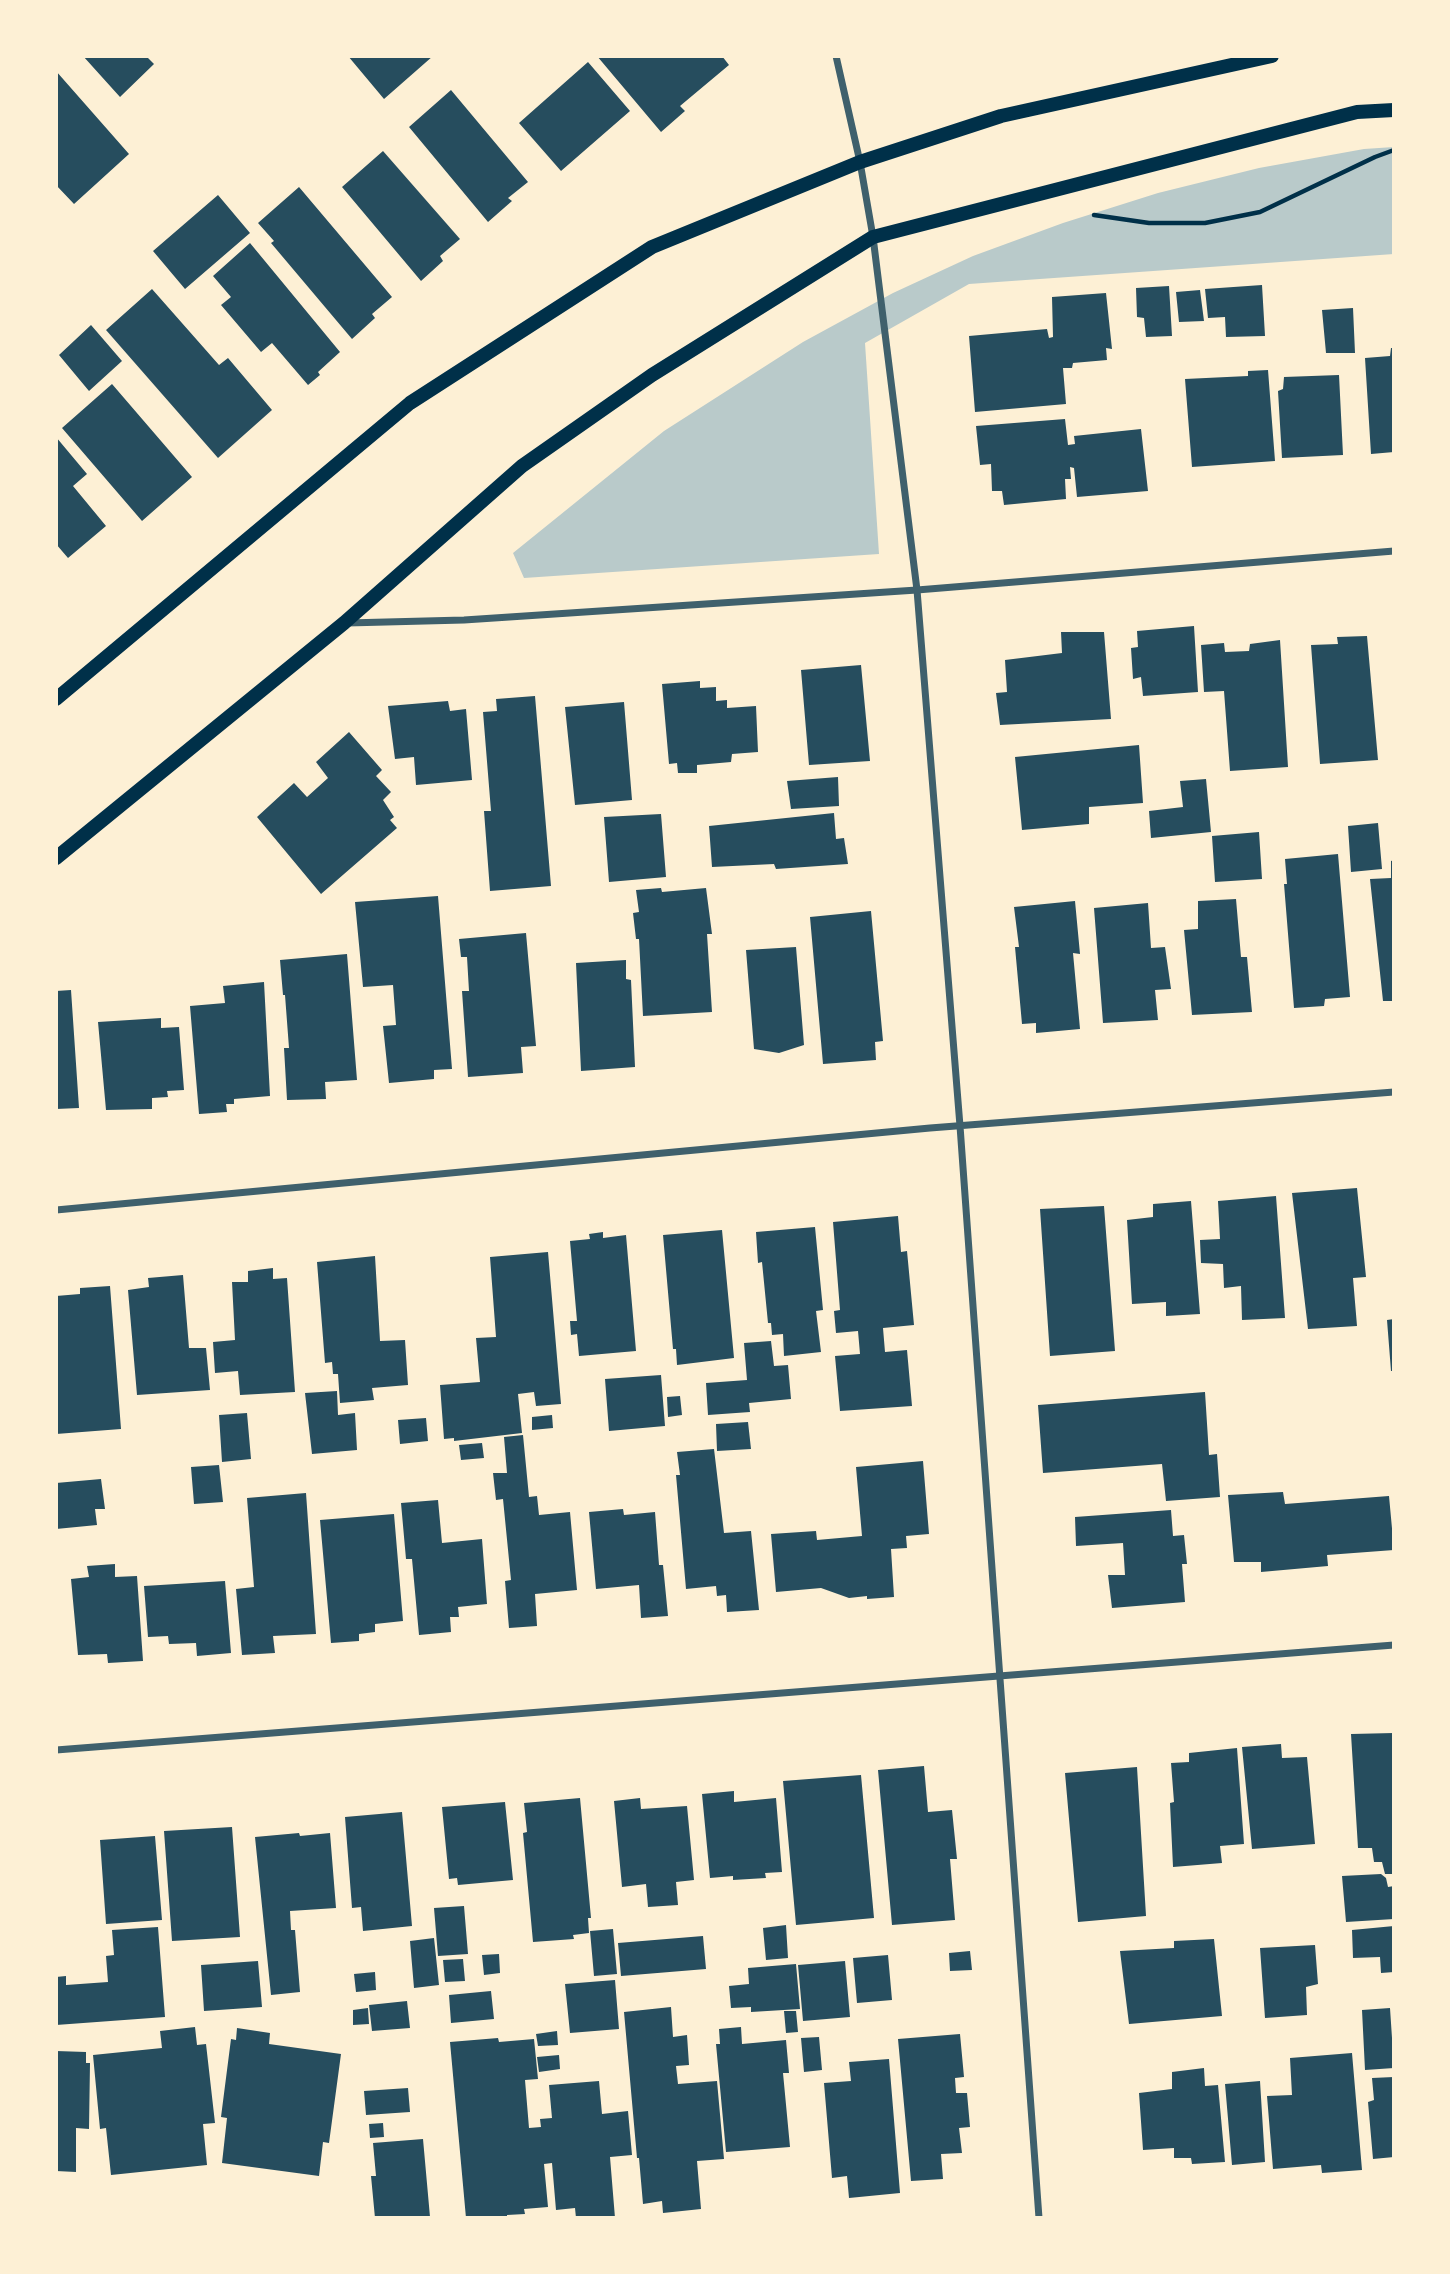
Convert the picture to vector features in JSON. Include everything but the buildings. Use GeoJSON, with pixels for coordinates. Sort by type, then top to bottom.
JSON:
{"type":"FeatureCollection","features":[{"type":"Feature","properties":{"kind":"main road"},"geometry":{"type":"LineString","coordinates":[[56,699],[410,402],[652,247],[860,162],[1001,117],[1272,56]]}},
{"type":"Feature","properties":{"kind":"main road"},"geometry":{"type":"LineString","coordinates":[[56,858],[344,623],[522,466],[652,375],[873,237],[1357,112],[1394,110]]}},
{"type":"Feature","properties":{"kind":"street"},"geometry":{"type":"LineString","coordinates":[[836,56],[860,162],[873,237],[917,590],[960,1126],[1039,2218]]}},
{"type":"Feature","properties":{"kind":"street"},"geometry":{"type":"LineString","coordinates":[[344,623],[464,620],[917,590],[1394,551]]}},
{"type":"Feature","properties":{"kind":"street"},"geometry":{"type":"LineString","coordinates":[[56,1210],[960,1126],[1394,1091]]}},
{"type":"Feature","properties":{"kind":"street"},"geometry":{"type":"LineString","coordinates":[[56,1750],[1394,1645]]}},
{"type":"Feature","properties":{"kind":"path"},"geometry":{"type":"LineString","coordinates":[[1090,214],[1149,223],[1205,223],[1260,212],[1394,150]]}},
{"type":"Feature","properties":{"kind":"shaded area"},"geometry":{"type":"Polygon","coordinates":[[[1394,147],[1394,254],[969,284],[865,343],[879,554],[524,578],[513,553],[664,431],[803,342],[893,293],[973,256],[1063,223],[1158,193],[1259,168],[1364,149],[1394,147]]]}}]}
